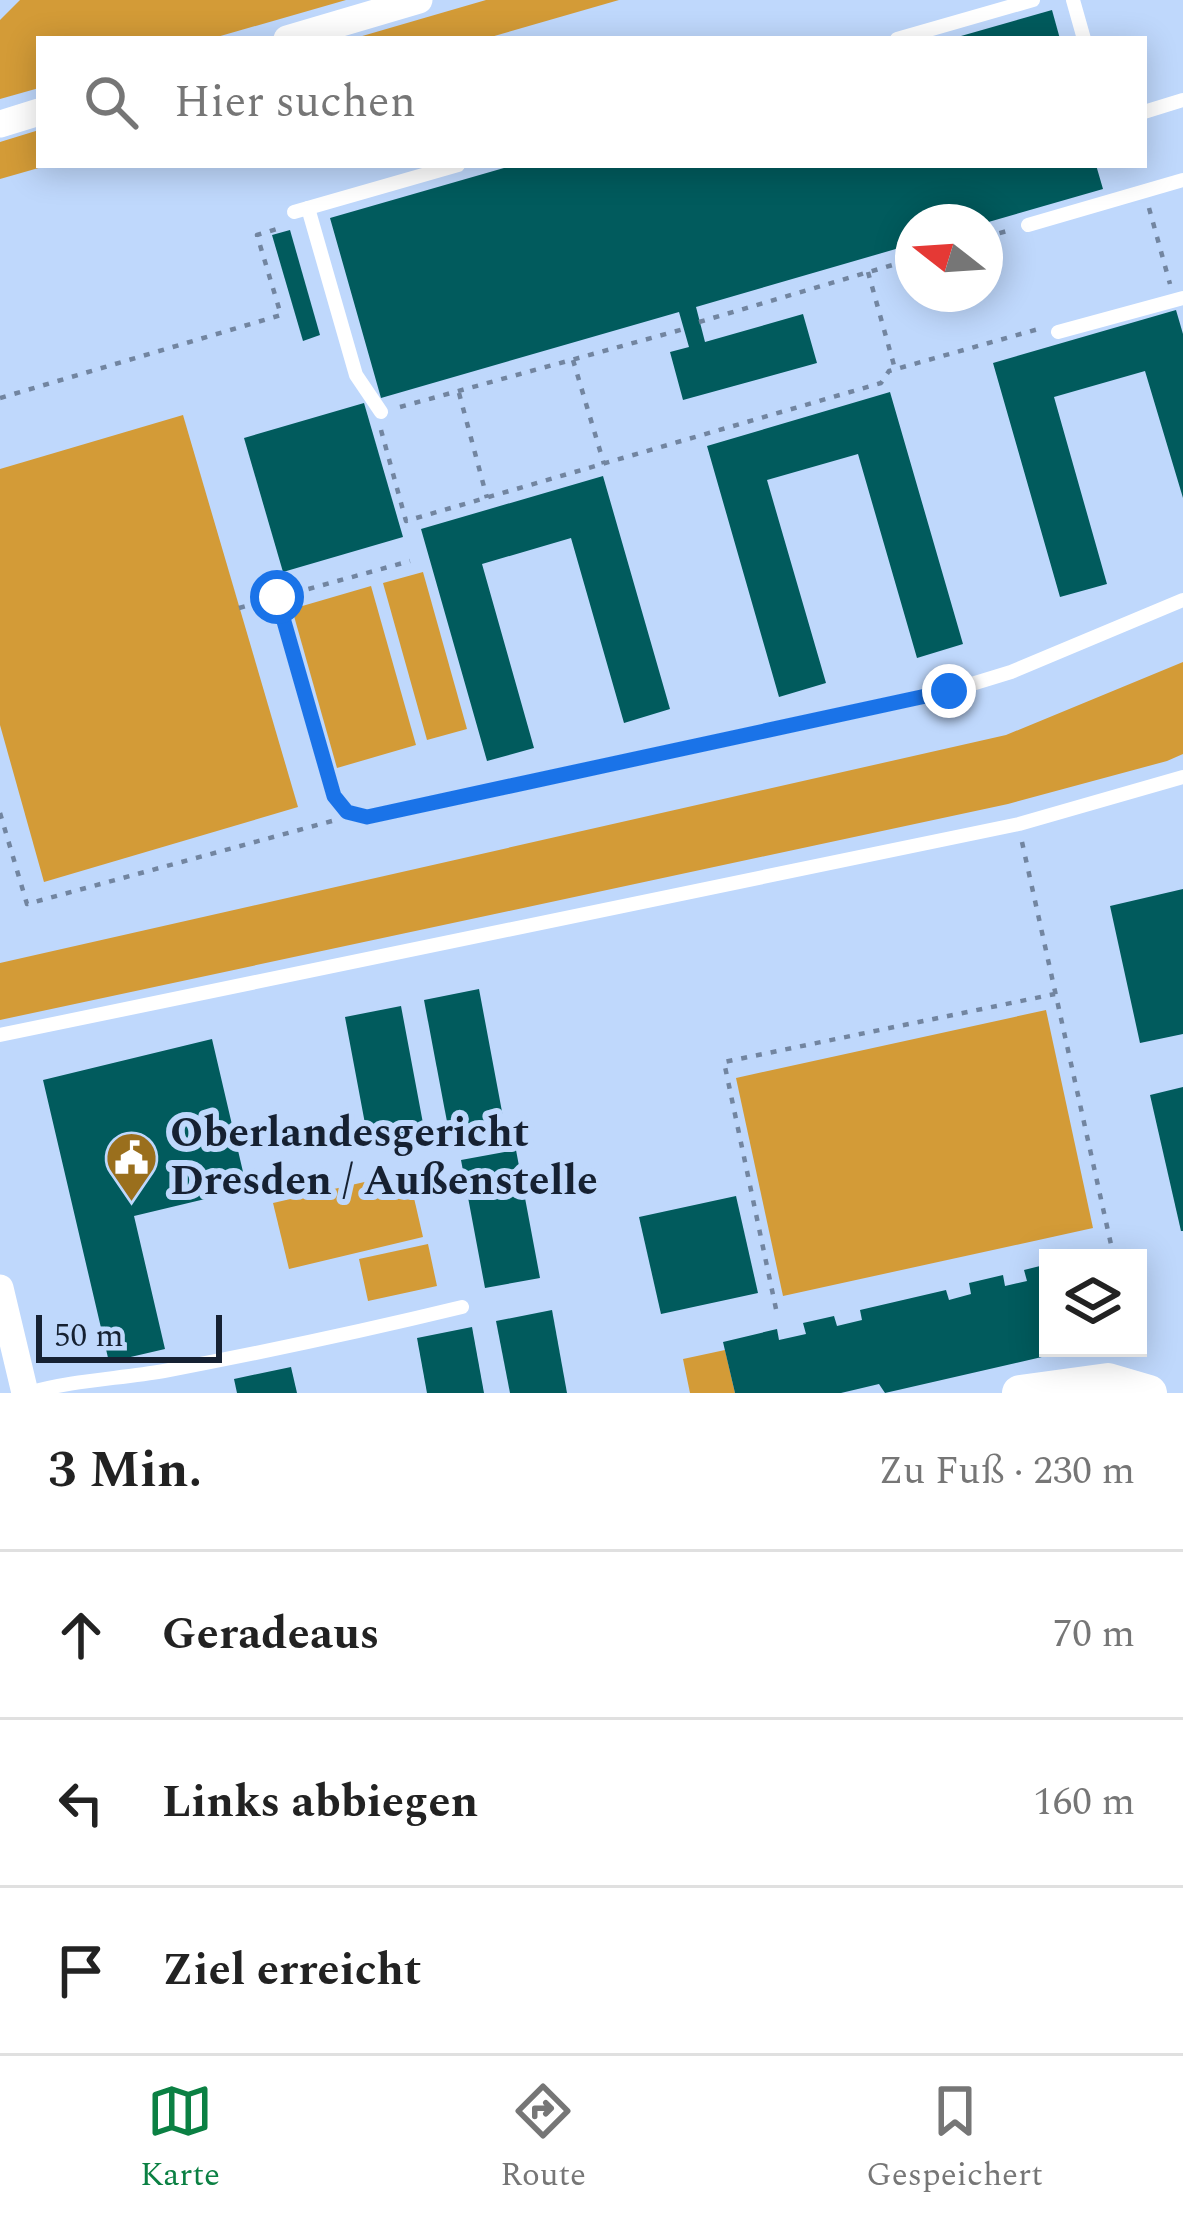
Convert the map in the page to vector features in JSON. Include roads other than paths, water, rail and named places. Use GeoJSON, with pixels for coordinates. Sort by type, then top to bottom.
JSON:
{"type":"FeatureCollection","features":[{"type":"Feature","properties":{"kind":"main road"},"geometry":{"type":"LineString","coordinates":[[1020,1393],[1108,1381],[1149,1393]]}},
{"type":"Feature","properties":{"kind":"street"},"geometry":{"type":"LineString","coordinates":[[297,36],[419,0]]}},
{"type":"Feature","properties":{"kind":"street"},"geometry":{"type":"LineString","coordinates":[[0,124],[36,113]]}},
{"type":"Feature","properties":{"kind":"street"},"geometry":{"type":"LineString","coordinates":[[0,1288],[27,1393]]}},
{"type":"Feature","properties":{"kind":"lane"},"geometry":{"type":"LineString","coordinates":[[907,36],[1033,0]]}},
{"type":"Feature","properties":{"kind":"lane"},"geometry":{"type":"LineString","coordinates":[[1078,1],[1084,36]]}},
{"type":"Feature","properties":{"kind":"lane"},"geometry":{"type":"LineString","coordinates":[[1147,111],[1183,100]]}},
{"type":"Feature","properties":{"kind":"lane"},"geometry":{"type":"LineString","coordinates":[[381,412],[356,375],[304,213],[448,168]]}},
{"type":"Feature","properties":{"kind":"lane"},"geometry":{"type":"LineString","coordinates":[[1028,225],[1183,180]]}},
{"type":"Feature","properties":{"kind":"lane"},"geometry":{"type":"LineString","coordinates":[[1058,332],[1179,300]]}},
{"type":"Feature","properties":{"kind":"lane"},"geometry":{"type":"LineString","coordinates":[[277,597],[334,796],[347,812],[367,817],[949,691],[1010,672],[1183,600]]}},
{"type":"Feature","properties":{"kind":"lane"},"geometry":{"type":"LineString","coordinates":[[0,1035],[1019,824],[1183,777]]}},
{"type":"Feature","properties":{"kind":"lane"},"geometry":{"type":"LineString","coordinates":[[27,1393],[72,1380],[129,1377],[319,1342],[462,1307]]}},
{"type":"Feature","properties":{"kind":"place","name":"Oberlandesgericht Dresden / Außenstelle"},"geometry":{"type":"Point","coordinates":[131,1203]}}]}
